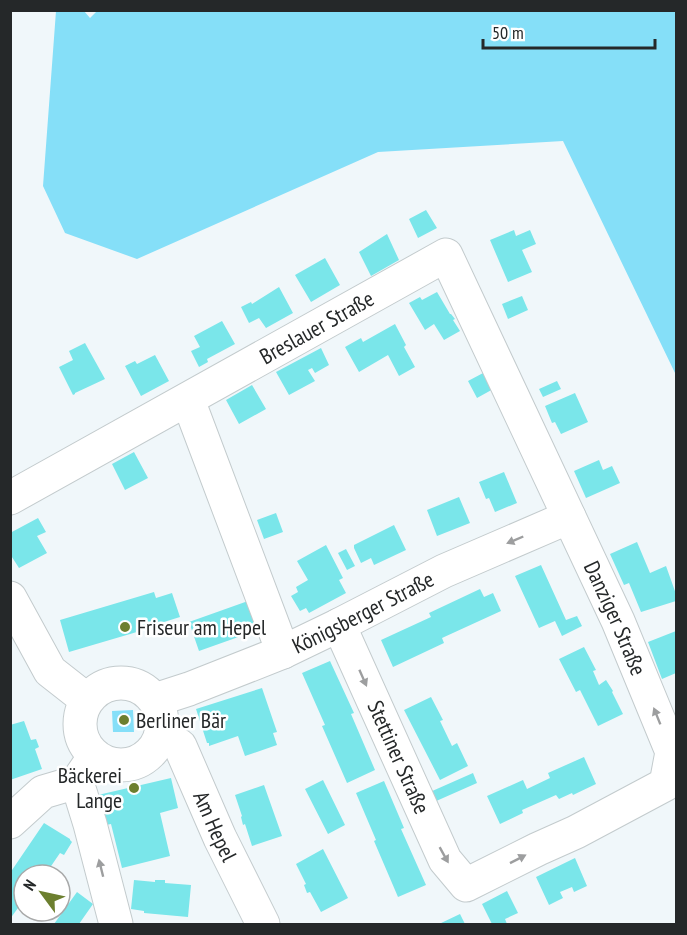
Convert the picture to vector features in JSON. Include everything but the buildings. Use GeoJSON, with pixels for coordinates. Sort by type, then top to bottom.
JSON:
{"type":"FeatureCollection","features":[{"type":"Feature","properties":{"kind":"street","name":"Breslauer Straße"},"geometry":{"type":"LineString","coordinates":[[10,498],[446,255]]}},
{"type":"Feature","properties":{"kind":"street","name":"Danziger Straße"},"geometry":{"type":"LineString","coordinates":[[446,255],[618,621],[672,752],[666,784],[576,832],[466,885]]}},
{"type":"Feature","properties":{"kind":"street"},"geometry":{"type":"LineString","coordinates":[[188,400],[283,652]]}},
{"type":"Feature","properties":{"kind":"street","name":"Königsberger Straße"},"geometry":{"type":"LineString","coordinates":[[155,700],[283,652],[444,571],[569,517]]}},
{"type":"Feature","properties":{"kind":"street"},"geometry":{"type":"LineString","coordinates":[[10,598],[50,671],[87,700]]}},
{"type":"Feature","properties":{"kind":"street","name":"Stettiner Straße"},"geometry":{"type":"LineString","coordinates":[[339,625],[445,860],[466,885]]}},
{"type":"Feature","properties":{"kind":"street"},"geometry":{"type":"LineString","coordinates":[[10,822],[43,792],[86,769],[105,762],[128,765],[149,754],[161,734],[162,723],[155,700],[146,690],[134,684],[121,682],[101,687],[87,700],[81,712],[79,724],[86,747],[86,769],[90,824],[116,924]]}},
{"type":"Feature","properties":{"kind":"street","name":"Am Hepel"},"geometry":{"type":"LineString","coordinates":[[161,734],[180,746],[220,838],[263,924]]}},
{"type":"Feature","properties":{"kind":"shaded area"},"geometry":{"type":"Polygon","coordinates":[[[56,11],[84,11],[90,18],[97,11],[676,11],[676,375],[563,141],[378,152],[137,259],[65,233],[43,186],[56,11]]]}},
{"type":"Feature","properties":{"kind":"shaded area"},"geometry":{"type":"Polygon","coordinates":[[[133,710],[134,732],[113,732],[112,711],[133,710]]]}},
{"type":"Feature","properties":{"kind":"place","name":"Friseur am Hepel"},"geometry":{"type":"Point","coordinates":[125,627]}},
{"type":"Feature","properties":{"kind":"place","name":"Berliner Bär"},"geometry":{"type":"Point","coordinates":[124,720]}},
{"type":"Feature","properties":{"kind":"place","name":"Bäckerei Lange"},"geometry":{"type":"Point","coordinates":[134,788]}}]}
